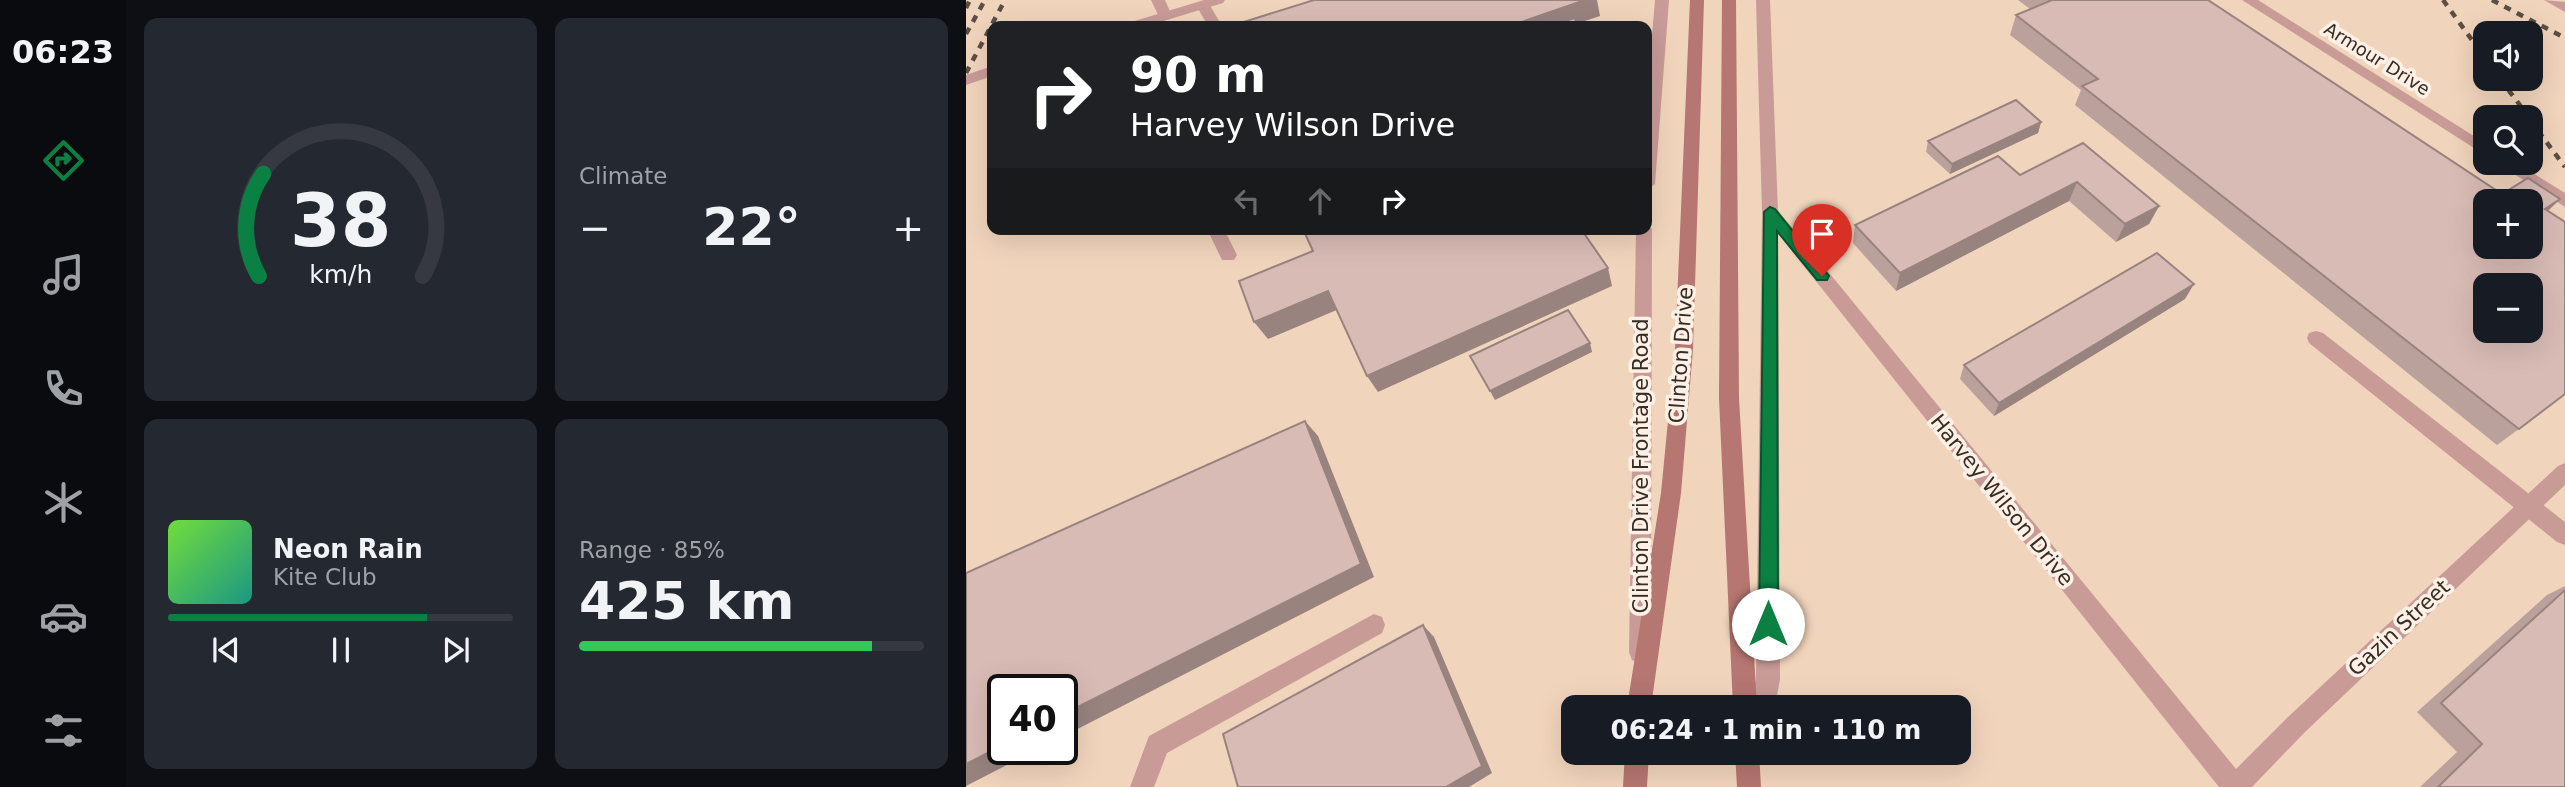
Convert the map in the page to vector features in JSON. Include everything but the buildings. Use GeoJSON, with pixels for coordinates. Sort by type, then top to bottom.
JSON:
{"type":"FeatureCollection","features":[{"type":"Feature","properties":{"kind":"main road","name":"Clinton Drive"},"geometry":{"type":"LineString","coordinates":[[1641,695],[1671,493],[1683,362],[1697,0]]}},
{"type":"Feature","properties":{"kind":"main road","name":"Clinton Drive"},"geometry":{"type":"LineString","coordinates":[[1729,0],[1729,398],[1744,695]]}},
{"type":"Feature","properties":{"kind":"main road"},"geometry":{"type":"LineString","coordinates":[[1634,787],[1636,765]]}},
{"type":"Feature","properties":{"kind":"main road"},"geometry":{"type":"LineString","coordinates":[[1748,765],[1749,787]]}},
{"type":"Feature","properties":{"kind":"street"},"geometry":{"type":"LineString","coordinates":[[1158,0],[1165,16]]}},
{"type":"Feature","properties":{"kind":"street"},"geometry":{"type":"LineString","coordinates":[[1149,21],[1218,0]]}},
{"type":"Feature","properties":{"kind":"street"},"geometry":{"type":"LineString","coordinates":[[1652,123],[1662,0]]}},
{"type":"Feature","properties":{"kind":"street"},"geometry":{"type":"LineString","coordinates":[[1763,0],[1770,212],[1768,679],[1765,695]]}},
{"type":"Feature","properties":{"kind":"street","name":"Armour Drive"},"geometry":{"type":"LineString","coordinates":[[2249,0],[2473,142]]}},
{"type":"Feature","properties":{"kind":"street"},"geometry":{"type":"LineString","coordinates":[[2551,0],[2565,8]]}},
{"type":"Feature","properties":{"kind":"street"},"geometry":{"type":"LineString","coordinates":[[1203,5],[1212,21]]}},
{"type":"Feature","properties":{"kind":"street"},"geometry":{"type":"LineString","coordinates":[[966,79],[987,73]]}},
{"type":"Feature","properties":{"kind":"street"},"geometry":{"type":"LineString","coordinates":[[2524,175],[2565,201]]}},
{"type":"Feature","properties":{"kind":"street","name":"Harvey Wilson Drive"},"geometry":{"type":"LineString","coordinates":[[1770,212],[2235,787]]}},
{"type":"Feature","properties":{"kind":"street"},"geometry":{"type":"LineString","coordinates":[[1218,235],[1228,255]]}},
{"type":"Feature","properties":{"kind":"street","name":"Clinton Drive Frontage Road"},"geometry":{"type":"LineString","coordinates":[[1639,695],[1644,235]]}},
{"type":"Feature","properties":{"kind":"street"},"geometry":{"type":"LineString","coordinates":[[2316,338],[2565,535]]}},
{"type":"Feature","properties":{"kind":"street","name":"Gazin Street"},"geometry":{"type":"LineString","coordinates":[[2235,787],[2296,725],[2565,472]]}},
{"type":"Feature","properties":{"kind":"street"},"geometry":{"type":"LineString","coordinates":[[1142,787],[1158,745],[1374,625]]}},
{"type":"Feature","properties":{"kind":"street"},"geometry":{"type":"LineString","coordinates":[[1749,787],[1753,765]]}},
{"type":"Feature","properties":{"kind":"shaded area"},"geometry":{"type":"Polygon","coordinates":[[[966,0],[2565,0],[2565,787],[966,787],[966,0]]]}},
{"type":"Feature","properties":{"kind":"railway"},"geometry":{"type":"LineString","coordinates":[[966,8],[970,0]]}},
{"type":"Feature","properties":{"kind":"railway"},"geometry":{"type":"LineString","coordinates":[[966,34],[985,0]]}},
{"type":"Feature","properties":{"kind":"railway"},"geometry":{"type":"LineString","coordinates":[[994,21],[1005,0]]}},
{"type":"Feature","properties":{"kind":"railway"},"geometry":{"type":"LineString","coordinates":[[2443,0],[2473,41]]}},
{"type":"Feature","properties":{"kind":"railway"},"geometry":{"type":"LineString","coordinates":[[2492,0],[2565,38]]}},
{"type":"Feature","properties":{"kind":"railway"},"geometry":{"type":"LineString","coordinates":[[966,73],[987,34]]}},
{"type":"Feature","properties":{"kind":"railway"},"geometry":{"type":"LineString","coordinates":[[2509,91],[2520,105]]}},
{"type":"Feature","properties":{"kind":"railway"},"geometry":{"type":"LineString","coordinates":[[2543,137],[2565,167]]}},
{"type":"Feature","properties":{"kind":"route"},"geometry":{"type":"LineString","coordinates":[[1768,624],[1770,212],[1822,276]]}}]}
